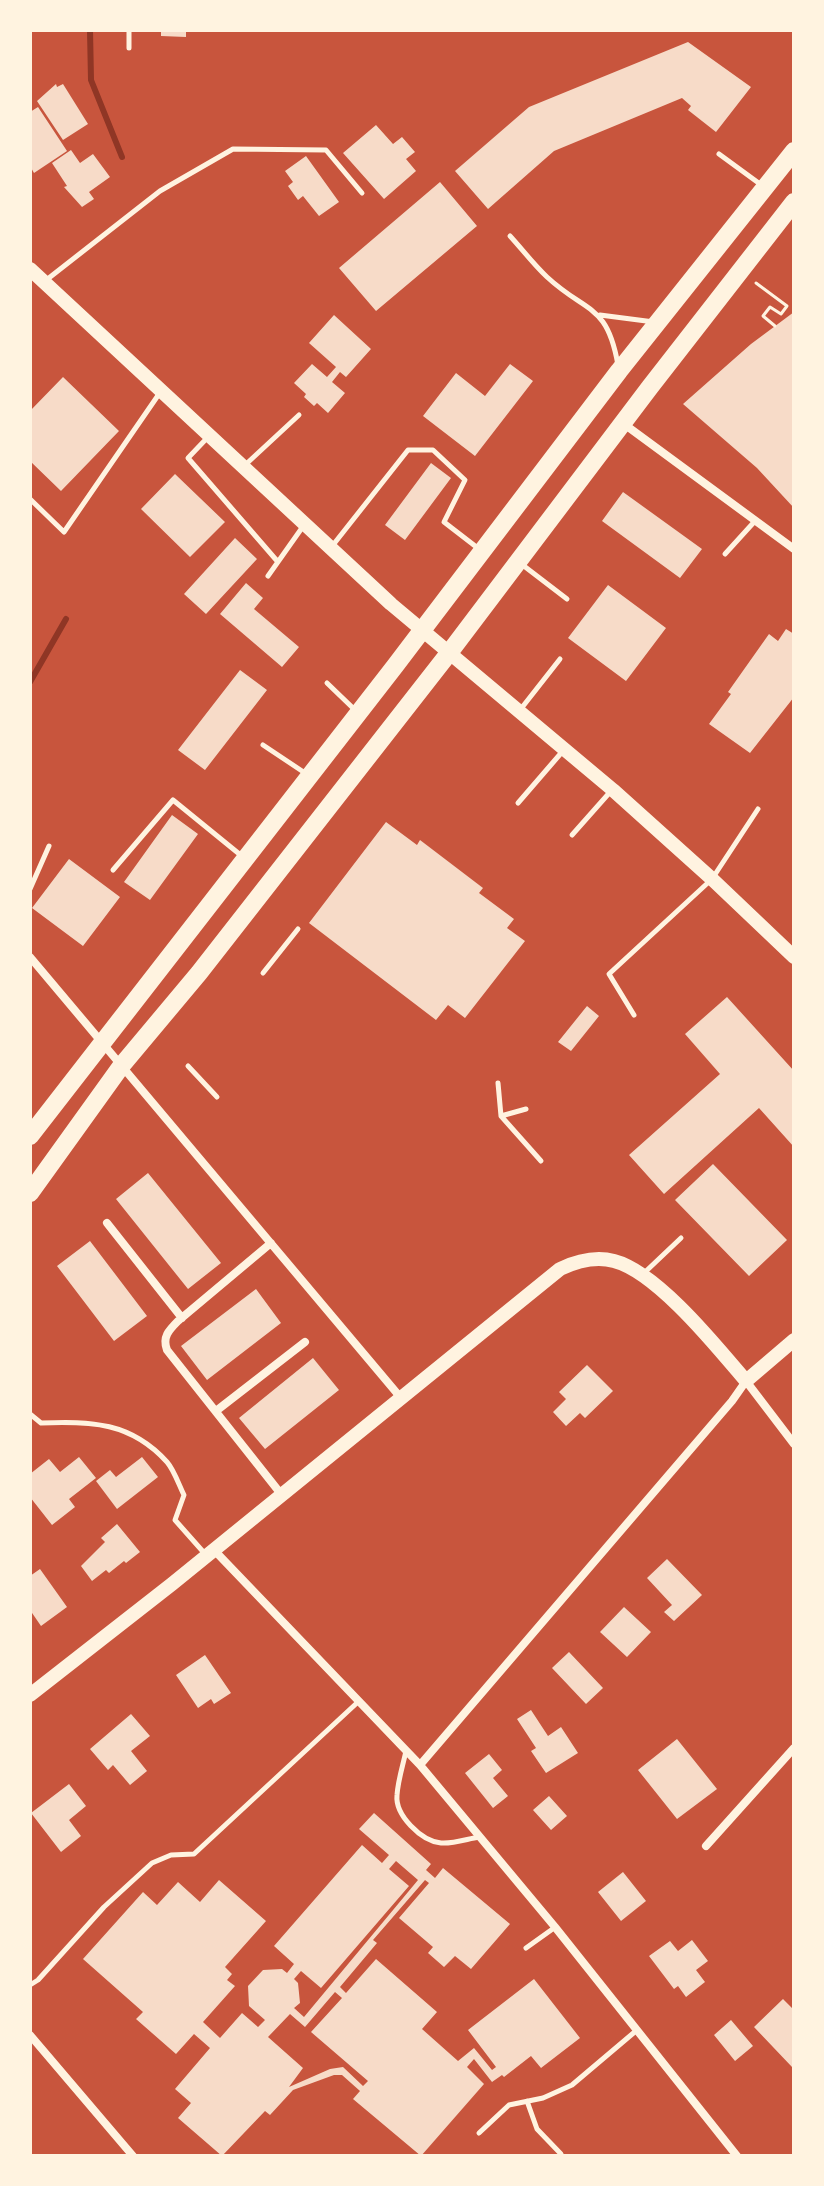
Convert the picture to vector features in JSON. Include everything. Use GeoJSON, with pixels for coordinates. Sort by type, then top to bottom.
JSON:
{"type":"FeatureCollection","features":[{"type":"Feature","properties":{"kind":"main road"},"geometry":{"type":"LineString","coordinates":[[30,1136],[423,630],[619,371],[794,151]]}},
{"type":"Feature","properties":{"kind":"main road"},"geometry":{"type":"LineString","coordinates":[[30,1193],[122,1065],[199,973],[449,653],[794,202]]}},
{"type":"Feature","properties":{"kind":"street"},"geometry":{"type":"LineString","coordinates":[[30,269],[330,548],[449,653],[613,790],[794,957]]}},
{"type":"Feature","properties":{"kind":"street"},"geometry":{"type":"LineString","coordinates":[[623,424],[794,549]]}},
{"type":"Feature","properties":{"kind":"street"},"geometry":{"type":"LineString","coordinates":[[30,957],[401,1398]]}},
{"type":"Feature","properties":{"kind":"street"},"geometry":{"type":"LineString","coordinates":[[107,1223],[182,1318]]}},
{"type":"Feature","properties":{"kind":"street"},"geometry":{"type":"LineString","coordinates":[[271,1243],[182,1318],[166,1335],[164,1343],[281,1494]]}},
{"type":"Feature","properties":{"kind":"street"},"geometry":{"type":"LineString","coordinates":[[30,1695],[560,1269],[588,1259],[624,1265],[642,1275],[710,1338],[794,1444]]}},
{"type":"Feature","properties":{"kind":"street"},"geometry":{"type":"LineString","coordinates":[[420,1765],[746,1381],[794,1340]]}},
{"type":"Feature","properties":{"kind":"street"},"geometry":{"type":"LineString","coordinates":[[216,1411],[305,1342]]}},
{"type":"Feature","properties":{"kind":"street"},"geometry":{"type":"LineString","coordinates":[[210,1553],[420,1765],[555,1927],[737,2156]]}},
{"type":"Feature","properties":{"kind":"street"},"geometry":{"type":"LineString","coordinates":[[706,1846],[794,1748]]}},
{"type":"Feature","properties":{"kind":"street"},"geometry":{"type":"LineString","coordinates":[[30,2035],[133,2156]]}},
{"type":"Feature","properties":{"kind":"lane"},"geometry":{"type":"LineString","coordinates":[[129,30],[129,48]]}},
{"type":"Feature","properties":{"kind":"lane"},"geometry":{"type":"LineString","coordinates":[[43,282],[160,191],[233,149],[326,150],[362,193]]}},
{"type":"Feature","properties":{"kind":"lane"},"geometry":{"type":"LineString","coordinates":[[719,154],[764,187]]}},
{"type":"Feature","properties":{"kind":"lane"},"geometry":{"type":"LineString","coordinates":[[510,236],[548,278],[599,315],[613,340],[619,371]]}},
{"type":"Feature","properties":{"kind":"lane"},"geometry":{"type":"LineString","coordinates":[[599,315],[659,322]]}},
{"type":"Feature","properties":{"kind":"lane"},"geometry":{"type":"LineString","coordinates":[[30,499],[64,532],[161,392]]}},
{"type":"Feature","properties":{"kind":"lane"},"geometry":{"type":"LineString","coordinates":[[242,467],[299,415]]}},
{"type":"Feature","properties":{"kind":"lane"},"geometry":{"type":"LineString","coordinates":[[209,436],[188,458],[278,562]]}},
{"type":"Feature","properties":{"kind":"lane"},"geometry":{"type":"LineString","coordinates":[[330,548],[408,450],[433,450],[465,480],[444,522],[483,552]]}},
{"type":"Feature","properties":{"kind":"lane"},"geometry":{"type":"LineString","coordinates":[[725,554],[755,521]]}},
{"type":"Feature","properties":{"kind":"lane"},"geometry":{"type":"LineString","coordinates":[[268,576],[304,524]]}},
{"type":"Feature","properties":{"kind":"lane"},"geometry":{"type":"LineString","coordinates":[[518,561],[567,599]]}},
{"type":"Feature","properties":{"kind":"lane"},"geometry":{"type":"LineString","coordinates":[[519,710],[560,659]]}},
{"type":"Feature","properties":{"kind":"lane"},"geometry":{"type":"LineString","coordinates":[[327,683],[358,713]]}},
{"type":"Feature","properties":{"kind":"lane"},"geometry":{"type":"LineString","coordinates":[[263,745],[309,776]]}},
{"type":"Feature","properties":{"kind":"lane"},"geometry":{"type":"LineString","coordinates":[[518,803],[565,748]]}},
{"type":"Feature","properties":{"kind":"lane"},"geometry":{"type":"LineString","coordinates":[[572,835],[613,790]]}},
{"type":"Feature","properties":{"kind":"lane"},"geometry":{"type":"LineString","coordinates":[[113,870],[173,800],[245,859]]}},
{"type":"Feature","properties":{"kind":"lane"},"geometry":{"type":"LineString","coordinates":[[634,1015],[609,974],[712,879],[758,809]]}},
{"type":"Feature","properties":{"kind":"lane"},"geometry":{"type":"LineString","coordinates":[[30,889],[49,846]]}},
{"type":"Feature","properties":{"kind":"lane"},"geometry":{"type":"LineString","coordinates":[[263,973],[298,929]]}},
{"type":"Feature","properties":{"kind":"lane"},"geometry":{"type":"LineString","coordinates":[[188,1066],[217,1097]]}},
{"type":"Feature","properties":{"kind":"lane"},"geometry":{"type":"LineString","coordinates":[[498,1083],[501,1116],[541,1161]]}},
{"type":"Feature","properties":{"kind":"lane"},"geometry":{"type":"LineString","coordinates":[[501,1116],[526,1109]]}},
{"type":"Feature","properties":{"kind":"lane"},"geometry":{"type":"LineString","coordinates":[[642,1275],[681,1238]]}},
{"type":"Feature","properties":{"kind":"lane"},"geometry":{"type":"LineString","coordinates":[[30,1414],[41,1423],[89,1421],[134,1434],[168,1463],[184,1495],[175,1520],[210,1553]]}},
{"type":"Feature","properties":{"kind":"lane"},"geometry":{"type":"LineString","coordinates":[[30,1985],[104,1907],[152,1863],[171,1855],[194,1854],[359,1701]]}},
{"type":"Feature","properties":{"kind":"lane"},"geometry":{"type":"LineString","coordinates":[[406,1750],[397,1795],[397,1806],[403,1818],[429,1840],[441,1843],[480,1837]]}},
{"type":"Feature","properties":{"kind":"lane"},"geometry":{"type":"LineString","coordinates":[[526,1948],[555,1927]]}},
{"type":"Feature","properties":{"kind":"lane"},"geometry":{"type":"LineString","coordinates":[[479,2133],[509,2105],[543,2098],[572,2085],[638,2030]]}},
{"type":"Feature","properties":{"kind":"lane"},"geometry":{"type":"LineString","coordinates":[[527,2101],[537,2129],[561,2154]]}},
{"type":"Feature","properties":{"kind":"path"},"geometry":{"type":"LineString","coordinates":[[755,282],[787,306],[781,314],[770,307],[763,316],[775,326]]}},
{"type":"Feature","properties":{"kind":"building"},"geometry":{"type":"Polygon","coordinates":[[[161,30],[186,30],[186,37],[161,36],[161,30]]]}},
{"type":"Feature","properties":{"kind":"building"},"geometry":{"type":"Polygon","coordinates":[[[688,42],[751,87],[716,132],[688,110],[691,106],[682,98],[554,151],[488,209],[455,171],[529,107],[688,42]]]}},
{"type":"Feature","properties":{"kind":"building"},"geometry":{"type":"Polygon","coordinates":[[[56,84],[57,87],[63,84],[88,124],[63,140],[37,101],[56,84]]]}},
{"type":"Feature","properties":{"kind":"building"},"geometry":{"type":"Polygon","coordinates":[[[38,107],[67,151],[34,173],[30,166],[30,112],[38,107]]]}},
{"type":"Feature","properties":{"kind":"building"},"geometry":{"type":"Polygon","coordinates":[[[376,125],[393,144],[402,137],[415,152],[406,159],[416,171],[384,199],[343,153],[376,125]]]}},
{"type":"Feature","properties":{"kind":"building"},"geometry":{"type":"Polygon","coordinates":[[[71,150],[80,163],[93,154],[110,177],[89,192],[94,199],[82,207],[64,187],[67,186],[52,163],[71,150]]]}},
{"type":"Feature","properties":{"kind":"building"},"geometry":{"type":"Polygon","coordinates":[[[306,156],[339,202],[319,216],[303,196],[298,200],[288,186],[293,182],[285,171],[306,156]]]}},
{"type":"Feature","properties":{"kind":"building"},"geometry":{"type":"Polygon","coordinates":[[[440,182],[477,226],[376,311],[339,268],[440,182]]]}},
{"type":"Feature","properties":{"kind":"building"},"geometry":{"type":"Polygon","coordinates":[[[794,312],[794,508],[757,468],[683,404],[751,344],[794,312]]]}},
{"type":"Feature","properties":{"kind":"building"},"geometry":{"type":"Polygon","coordinates":[[[334,315],[371,349],[346,377],[340,372],[332,382],[345,393],[328,413],[317,403],[314,406],[294,383],[312,364],[327,377],[336,367],[309,343],[334,315]]]}},
{"type":"Feature","properties":{"kind":"building"},"geometry":{"type":"Polygon","coordinates":[[[510,364],[533,381],[475,456],[423,416],[456,373],[485,396],[510,364]]]}},
{"type":"Feature","properties":{"kind":"building"},"geometry":{"type":"Polygon","coordinates":[[[63,377],[119,431],[61,491],[30,461],[30,411],[63,377]]]}},
{"type":"Feature","properties":{"kind":"building"},"geometry":{"type":"Polygon","coordinates":[[[431,463],[451,478],[405,540],[385,525],[431,463]]]}},
{"type":"Feature","properties":{"kind":"building"},"geometry":{"type":"Polygon","coordinates":[[[175,474],[225,522],[190,557],[141,509],[175,474]]]}},
{"type":"Feature","properties":{"kind":"building"},"geometry":{"type":"Polygon","coordinates":[[[623,492],[702,549],[680,578],[602,521],[623,492]]]}},
{"type":"Feature","properties":{"kind":"building"},"geometry":{"type":"Polygon","coordinates":[[[235,538],[257,559],[206,614],[184,594],[235,538]]]}},
{"type":"Feature","properties":{"kind":"building"},"geometry":{"type":"Polygon","coordinates":[[[246,583],[263,598],[254,609],[299,647],[282,667],[220,614],[246,583]]]}},
{"type":"Feature","properties":{"kind":"building"},"geometry":{"type":"Polygon","coordinates":[[[608,585],[666,628],[626,681],[568,638],[608,585]]]}},
{"type":"Feature","properties":{"kind":"building"},"geometry":{"type":"Polygon","coordinates":[[[786,629],[794,634],[794,697],[750,753],[709,724],[769,634],[778,641],[786,629]]]}},
{"type":"Feature","properties":{"kind":"building"},"geometry":{"type":"Polygon","coordinates":[[[240,670],[267,690],[205,770],[178,750],[240,670]]]}},
{"type":"Feature","properties":{"kind":"building"},"geometry":{"type":"Polygon","coordinates":[[[172,815],[198,834],[150,900],[124,882],[172,815]]]}},
{"type":"Feature","properties":{"kind":"building"},"geometry":{"type":"Polygon","coordinates":[[[386,822],[417,845],[420,840],[483,888],[479,893],[514,919],[507,928],[525,941],[465,1018],[448,1005],[436,1020],[309,923],[386,822]]]}},
{"type":"Feature","properties":{"kind":"building"},"geometry":{"type":"Polygon","coordinates":[[[69,859],[120,897],[83,946],[32,908],[69,859]]]}},
{"type":"Feature","properties":{"kind":"building"},"geometry":{"type":"Polygon","coordinates":[[[727,997],[794,1071],[794,1147],[759,1108],[664,1194],[629,1155],[720,1074],[685,1034],[727,997]]]}},
{"type":"Feature","properties":{"kind":"building"},"geometry":{"type":"Polygon","coordinates":[[[587,1006],[599,1016],[571,1051],[558,1042],[587,1006]]]}},
{"type":"Feature","properties":{"kind":"building"},"geometry":{"type":"Polygon","coordinates":[[[713,1164],[787,1240],[749,1276],[675,1200],[713,1164]]]}},
{"type":"Feature","properties":{"kind":"building"},"geometry":{"type":"Polygon","coordinates":[[[148,1173],[221,1263],[188,1289],[116,1199],[148,1173]]]}},
{"type":"Feature","properties":{"kind":"building"},"geometry":{"type":"Polygon","coordinates":[[[90,1241],[147,1316],[114,1341],[57,1266],[90,1241]]]}},
{"type":"Feature","properties":{"kind":"building"},"geometry":{"type":"Polygon","coordinates":[[[256,1289],[281,1323],[207,1380],[181,1346],[256,1289]]]}},
{"type":"Feature","properties":{"kind":"building"},"geometry":{"type":"Polygon","coordinates":[[[313,1358],[339,1390],[265,1449],[239,1418],[313,1358]]]}},
{"type":"Feature","properties":{"kind":"building"},"geometry":{"type":"Polygon","coordinates":[[[587,1365],[613,1391],[585,1418],[580,1413],[566,1426],[553,1412],[566,1399],[559,1392],[587,1365]]]}},
{"type":"Feature","properties":{"kind":"building"},"geometry":{"type":"Polygon","coordinates":[[[79,1457],[96,1478],[69,1499],[75,1507],[52,1525],[30,1497],[30,1474],[49,1459],[60,1472],[79,1457]]]}},
{"type":"Feature","properties":{"kind":"building"},"geometry":{"type":"Polygon","coordinates":[[[142,1457],[158,1477],[117,1509],[96,1481],[110,1470],[116,1477],[142,1457]]]}},
{"type":"Feature","properties":{"kind":"building"},"geometry":{"type":"Polygon","coordinates":[[[117,1524],[140,1552],[92,1581],[81,1566],[105,1542],[101,1538],[117,1524]]]}},
{"type":"Feature","properties":{"kind":"building"},"geometry":{"type":"Polygon","coordinates":[[[667,1559],[702,1595],[674,1621],[664,1612],[672,1605],[647,1578],[667,1559]]]}},
{"type":"Feature","properties":{"kind":"building"},"geometry":{"type":"Polygon","coordinates":[[[40,1569],[67,1607],[41,1626],[30,1610],[30,1576],[40,1569]]]}},
{"type":"Feature","properties":{"kind":"building"},"geometry":{"type":"Polygon","coordinates":[[[624,1607],[651,1632],[627,1657],[600,1632],[624,1607]]]}},
{"type":"Feature","properties":{"kind":"building"},"geometry":{"type":"Polygon","coordinates":[[[569,1652],[603,1688],[586,1704],[552,1668],[569,1652]]]}},
{"type":"Feature","properties":{"kind":"building"},"geometry":{"type":"Polygon","coordinates":[[[205,1655],[231,1693],[214,1704],[211,1699],[198,1708],[176,1675],[205,1655]]]}},
{"type":"Feature","properties":{"kind":"building"},"geometry":{"type":"Polygon","coordinates":[[[531,1710],[548,1736],[561,1727],[578,1753],[546,1773],[531,1751],[536,1748],[517,1719],[531,1710]]]}},
{"type":"Feature","properties":{"kind":"building"},"geometry":{"type":"Polygon","coordinates":[[[131,1714],[150,1736],[131,1751],[147,1771],[130,1785],[113,1765],[108,1770],[90,1749],[131,1714]]]}},
{"type":"Feature","properties":{"kind":"building"},"geometry":{"type":"Polygon","coordinates":[[[677,1739],[717,1789],[677,1819],[638,1770],[677,1739]]]}},
{"type":"Feature","properties":{"kind":"building"},"geometry":{"type":"Polygon","coordinates":[[[489,1754],[502,1770],[493,1778],[508,1796],[493,1808],[465,1773],[489,1754]]]}},
{"type":"Feature","properties":{"kind":"building"},"geometry":{"type":"Polygon","coordinates":[[[69,1784],[86,1806],[69,1820],[81,1836],[61,1852],[31,1813],[69,1784]]]}},
{"type":"Feature","properties":{"kind":"building"},"geometry":{"type":"Polygon","coordinates":[[[549,1796],[567,1816],[551,1830],[533,1810],[549,1796]]]}},
{"type":"Feature","properties":{"kind":"building"},"geometry":{"type":"Polygon","coordinates":[[[374,1813],[431,1864],[426,1870],[435,1878],[443,1868],[510,1924],[471,1969],[455,1956],[444,1967],[428,1953],[433,1947],[399,1918],[429,1883],[425,1880],[373,1940],[377,1943],[340,1987],[346,1993],[376,1959],[437,2012],[422,2029],[458,2061],[474,2048],[492,2070],[496,2067],[468,2030],[534,1979],[580,2038],[541,2068],[531,2056],[504,2077],[502,2075],[492,2082],[474,2059],[467,2067],[484,2084],[421,2156],[353,2099],[360,2091],[342,2075],[334,2075],[293,2090],[270,2115],[265,2111],[222,2156],[178,2118],[191,2103],[175,2089],[210,2048],[194,2034],[176,2054],[136,2019],[143,2012],[83,1959],[143,1892],[157,1905],[178,1882],[200,1902],[219,1880],[266,1921],[225,1967],[232,1974],[227,1980],[235,1986],[203,2022],[220,2038],[242,2013],[258,2027],[265,2020],[249,2006],[248,1986],[263,1970],[282,1969],[287,1973],[294,1964],[274,1946],[362,1845],[382,1863],[389,1855],[359,1829],[374,1813]],[[396,1861],[389,1869],[409,1886],[321,1988],[301,1971],[294,1979],[298,1983],[300,2003],[294,2008],[304,2017],[418,1880],[396,1861]],[[335,1992],[305,2027],[290,2014],[268,2037],[303,2068],[289,2087],[330,2069],[343,2067],[363,2086],[368,2081],[311,2032],[342,1998],[335,1992]]]}},
{"type":"Feature","properties":{"kind":"building"},"geometry":{"type":"Polygon","coordinates":[[[623,1872],[646,1901],[621,1921],[598,1892],[623,1872]]]}},
{"type":"Feature","properties":{"kind":"building"},"geometry":{"type":"Polygon","coordinates":[[[692,1940],[708,1961],[696,1970],[705,1982],[686,1997],[678,1986],[674,1989],[649,1956],[670,1941],[678,1951],[692,1940]]]}},
{"type":"Feature","properties":{"kind":"building"},"geometry":{"type":"Polygon","coordinates":[[[783,1999],[794,2010],[792,2067],[754,2027],[783,1999]]]}},
{"type":"Feature","properties":{"kind":"building"},"geometry":{"type":"Polygon","coordinates":[[[731,2020],[753,2046],[735,2061],[714,2035],[731,2020]]]}},
{"type":"Feature","properties":{"kind":"waterway"},"geometry":{"type":"LineString","coordinates":[[90,30],[91,80],[122,157]]}},
{"type":"Feature","properties":{"kind":"waterway"},"geometry":{"type":"LineString","coordinates":[[30,682],[66,619]]}}]}
